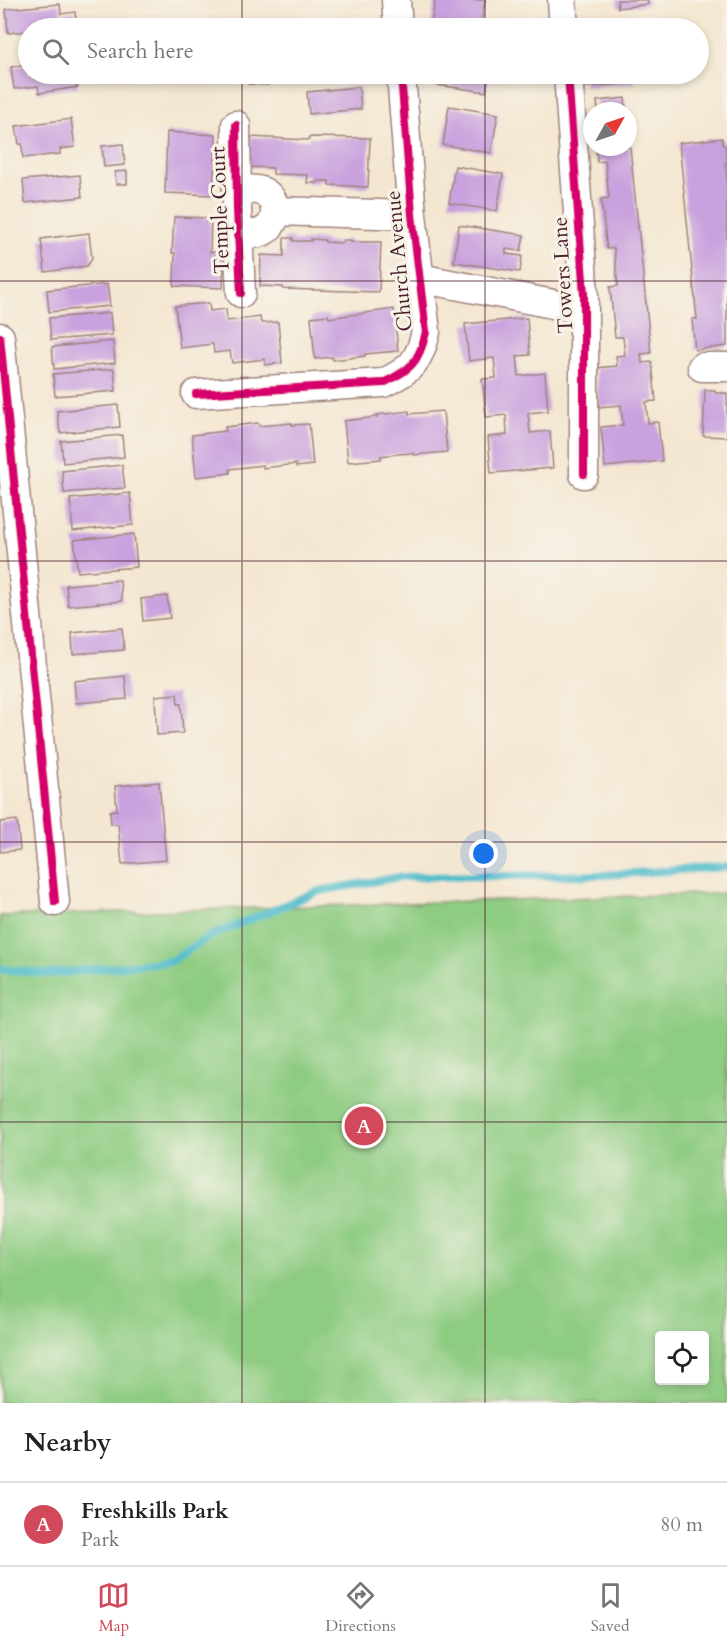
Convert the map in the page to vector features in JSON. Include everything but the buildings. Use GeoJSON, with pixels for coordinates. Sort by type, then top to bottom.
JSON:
{"type":"FeatureCollection","features":[{"type":"Feature","properties":{"kind":"street"},"geometry":{"type":"LineString","coordinates":[[396,0],[397,18]]}},
{"type":"Feature","properties":{"kind":"street"},"geometry":{"type":"LineString","coordinates":[[562,0],[563,18]]}},
{"type":"Feature","properties":{"kind":"street","name":"Church Avenue"},"geometry":{"type":"LineString","coordinates":[[196,394],[383,383],[398,376],[414,364],[422,350],[426,332],[412,215],[402,84]]}},
{"type":"Feature","properties":{"kind":"street","name":"Towers Lane"},"geometry":{"type":"LineString","coordinates":[[569,84],[584,310],[584,474]]}},
{"type":"Feature","properties":{"kind":"street","name":"Temple Court"},"geometry":{"type":"LineString","coordinates":[[236,125],[241,293]]}},
{"type":"Feature","properties":{"kind":"street","name":"Temple Court"},"geometry":{"type":"LineString","coordinates":[[237,189],[264,192],[273,200],[275,210],[273,222],[262,232],[238,234]]}},
{"type":"Feature","properties":{"kind":"street"},"geometry":{"type":"LineString","coordinates":[[275,210],[412,215]]}},
{"type":"Feature","properties":{"kind":"street"},"geometry":{"type":"LineString","coordinates":[[419,278],[584,310]]}},
{"type":"Feature","properties":{"kind":"street"},"geometry":{"type":"LineString","coordinates":[[0,337],[56,903]]}},
{"type":"Feature","properties":{"kind":"green space"},"geometry":{"type":"Polygon","coordinates":[[[727,893],[727,1403],[0,1403],[0,916],[727,893]]]}},
{"type":"Feature","properties":{"kind":"waterway"},"geometry":{"type":"LineString","coordinates":[[0,969],[50,974],[171,961],[210,936],[319,891],[400,877],[603,875],[727,867]]}},
{"type":"Feature","properties":{"kind":"cycle path"},"geometry":{"type":"LineString","coordinates":[[196,394],[383,383],[401,374],[417,358],[426,332],[412,215],[402,84]]}},
{"type":"Feature","properties":{"kind":"cycle path"},"geometry":{"type":"LineString","coordinates":[[569,84],[584,295],[584,474]]}},
{"type":"Feature","properties":{"kind":"cycle path"},"geometry":{"type":"LineString","coordinates":[[236,125],[241,293]]}},
{"type":"Feature","properties":{"kind":"cycle path"},"geometry":{"type":"LineString","coordinates":[[0,337],[55,902]]}},
{"type":"Feature","properties":{"kind":"place","name":"Freshkills Park"},"geometry":{"type":"Point","coordinates":[364,1126]}}]}
